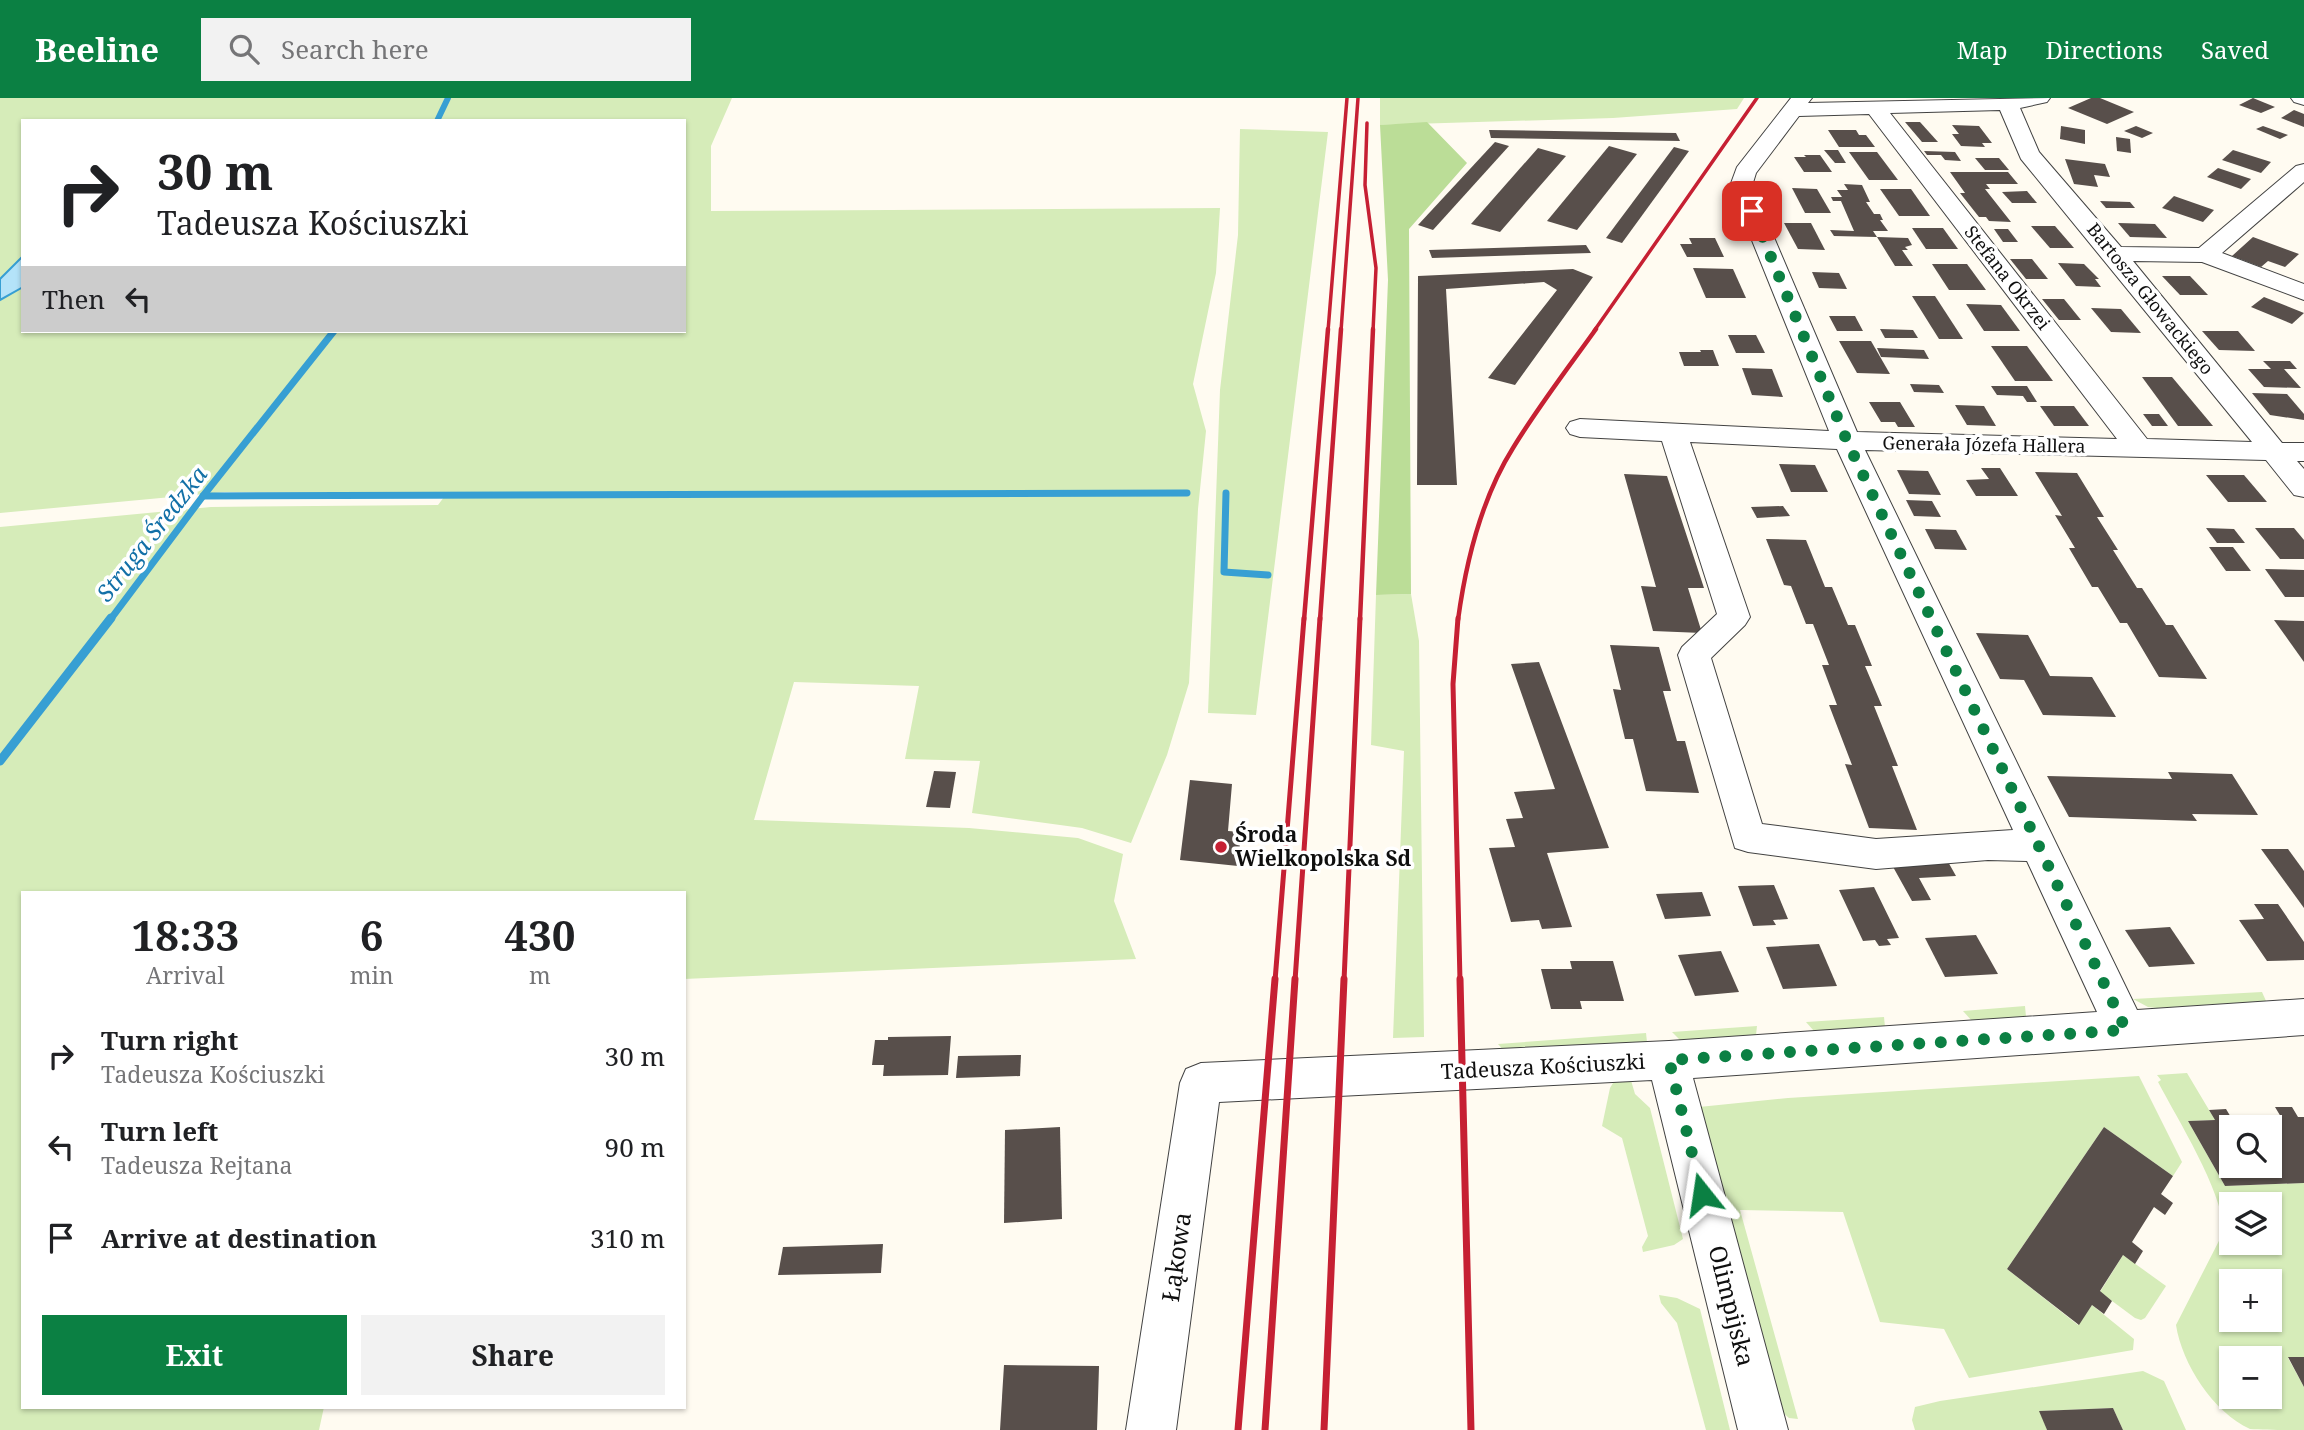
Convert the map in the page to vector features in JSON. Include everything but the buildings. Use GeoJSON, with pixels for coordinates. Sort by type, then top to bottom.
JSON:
{"type":"FeatureCollection","features":[{"type":"Feature","properties":{"kind":"street"},"geometry":{"type":"LineString","coordinates":[[2040,98],[2008,104],[1875,108],[1797,104],[1745,172],[1741,186],[1847,441],[2126,1030]]}},
{"type":"Feature","properties":{"kind":"street","name":"Bartosza Głowackiego"},"geometry":{"type":"LineString","coordinates":[[2008,104],[2029,154],[2304,488]]}},
{"type":"Feature","properties":{"kind":"street","name":"Stefana Okrzei"},"geometry":{"type":"LineString","coordinates":[[1875,108],[2140,448]]}},
{"type":"Feature","properties":{"kind":"street"},"geometry":{"type":"LineString","coordinates":[[2205,256],[2304,172]]}},
{"type":"Feature","properties":{"kind":"street"},"geometry":{"type":"LineString","coordinates":[[2114,254],[2205,256],[2304,293]]}},
{"type":"Feature","properties":{"kind":"street","name":"Generała Józefa Hallera"},"geometry":{"type":"LineString","coordinates":[[1580,428],[1847,441],[2304,452]]}},
{"type":"Feature","properties":{"kind":"street"},"geometry":{"type":"LineString","coordinates":[[1673,433],[1734,617],[1694,655],[1748,837],[1876,854],[1988,845],[2040,846]]}},
{"type":"Feature","properties":{"kind":"street","name":"Tadeusza Kościuszki"},"geometry":{"type":"LineString","coordinates":[[1201,1083],[1669,1060],[2304,1017]]}},
{"type":"Feature","properties":{"kind":"street","name":"Olimpijska"},"geometry":{"type":"LineString","coordinates":[[1669,1060],[1676,1099],[1763,1430]]}},
{"type":"Feature","properties":{"kind":"street","name":"Łąkowa"},"geometry":{"type":"LineString","coordinates":[[1151,1430],[1201,1083]]}},
{"type":"Feature","properties":{"kind":"green space"},"geometry":{"type":"Polygon","coordinates":[[[0,98],[732,98],[711,146],[711,211],[1220,208],[1216,273],[1193,384],[1206,431],[1198,509],[1189,683],[1167,755],[1131,843],[1082,828],[972,813],[980,761],[905,759],[919,686],[794,682],[754,820],[969,828],[1078,838],[1123,854],[1114,901],[1136,959],[686,979],[686,891],[21,891],[21,1409],[324,1409],[319,1430],[0,1430],[0,527],[211,507],[438,505],[447,493],[225,492],[0,513],[0,300],[21,288],[21,333],[686,333],[686,119],[21,119],[21,258],[0,279],[0,98]]]}},
{"type":"Feature","properties":{"kind":"green space"},"geometry":{"type":"Polygon","coordinates":[[[1380,98],[1744,98],[1737,109],[1613,118],[1380,125],[1380,98]]]}},
{"type":"Feature","properties":{"kind":"green space"},"geometry":{"type":"Polygon","coordinates":[[[1427,122],[1467,163],[1409,229],[1411,594],[1376,595],[1388,280],[1380,125],[1427,122]]]}},
{"type":"Feature","properties":{"kind":"green space"},"geometry":{"type":"Polygon","coordinates":[[[1240,129],[1328,132],[1256,715],[1208,713],[1220,390],[1238,235],[1240,129]]]}},
{"type":"Feature","properties":{"kind":"green space"},"geometry":{"type":"Polygon","coordinates":[[[1411,594],[1419,641],[1424,1037],[1393,1038],[1404,751],[1371,745],[1376,595],[1411,594]]]}},
{"type":"Feature","properties":{"kind":"green space"},"geometry":{"type":"Polygon","coordinates":[[[2262,992],[2266,1001],[2157,1008],[2148,1007],[2133,999],[2262,992]]]}},
{"type":"Feature","properties":{"kind":"green space"},"geometry":{"type":"Polygon","coordinates":[[[2025,1006],[2026,1017],[1972,1021],[1963,1011],[2025,1006]]]}},
{"type":"Feature","properties":{"kind":"green space"},"geometry":{"type":"Polygon","coordinates":[[[1884,1017],[1885,1027],[1814,1031],[1806,1022],[1884,1017]]]}},
{"type":"Feature","properties":{"kind":"green space"},"geometry":{"type":"Polygon","coordinates":[[[1757,1026],[1756,1035],[1680,1040],[1672,1032],[1757,1026]]]}},
{"type":"Feature","properties":{"kind":"green space"},"geometry":{"type":"Polygon","coordinates":[[[1646,1033],[1647,1042],[1505,1052],[1498,1044],[1646,1033]]]}},
{"type":"Feature","properties":{"kind":"green space"},"geometry":{"type":"Polygon","coordinates":[[[2187,1073],[2215,1120],[2188,1121],[2225,1186],[2304,1183],[2304,1357],[2288,1358],[2304,1387],[2304,1430],[2250,1429],[2222,1409],[2282,1409],[2282,1346],[2219,1346],[2219,1406],[2201,1385],[2185,1355],[2176,1325],[2219,1241],[2219,1255],[2282,1255],[2282,1192],[2219,1192],[2219,1208],[2207,1176],[2158,1082],[2161,1080],[2157,1075],[2187,1073]]]}},
{"type":"Feature","properties":{"kind":"green space"},"geometry":{"type":"Polygon","coordinates":[[[2139,1076],[2182,1162],[2173,1176],[2104,1127],[2007,1269],[2078,1325],[2092,1305],[2134,1339],[2133,1350],[1969,1378],[1944,1329],[1880,1322],[1843,1212],[1740,1210],[1798,1419],[1789,1418],[1782,1412],[1699,1107],[1788,1098],[2139,1076]]]}},
{"type":"Feature","properties":{"kind":"green space"},"geometry":{"type":"Polygon","coordinates":[[[1630,1077],[1635,1094],[1650,1108],[1683,1239],[1674,1245],[1643,1252],[1642,1247],[1648,1236],[1622,1138],[1602,1126],[1610,1088],[1616,1078],[1630,1077]]]}},
{"type":"Feature","properties":{"kind":"green space"},"geometry":{"type":"Polygon","coordinates":[[[2123,1255],[2166,1286],[2141,1320],[2100,1292],[2123,1255]]]}},
{"type":"Feature","properties":{"kind":"green space"},"geometry":{"type":"Polygon","coordinates":[[[1659,1295],[1677,1298],[1700,1309],[1730,1430],[1706,1430],[1677,1323],[1661,1303],[1659,1295]]]}},
{"type":"Feature","properties":{"kind":"green space"},"geometry":{"type":"Polygon","coordinates":[[[2143,1371],[2164,1381],[2186,1430],[2123,1430],[2113,1408],[2040,1411],[2047,1430],[1915,1430],[1912,1420],[1915,1407],[1940,1401],[2143,1371]]]}},
{"type":"Feature","properties":{"kind":"water"},"geometry":{"type":"Polygon","coordinates":[[[21,258],[21,288],[0,300],[0,279],[21,258]]]}},
{"type":"Feature","properties":{"kind":"waterway","name":"Struga Średzka"},"geometry":{"type":"LineString","coordinates":[[438,119],[448,98]]}},
{"type":"Feature","properties":{"kind":"waterway","name":"Struga Średzka"},"geometry":{"type":"LineString","coordinates":[[203,496],[332,333]]}},
{"type":"Feature","properties":{"kind":"waterway"},"geometry":{"type":"LineString","coordinates":[[203,496],[1187,493]]}},
{"type":"Feature","properties":{"kind":"waterway"},"geometry":{"type":"LineString","coordinates":[[1226,493],[1224,572],[1268,575]]}},
{"type":"Feature","properties":{"kind":"waterway","name":"Struga Średzka"},"geometry":{"type":"LineString","coordinates":[[110,620],[203,496]]}},
{"type":"Feature","properties":{"kind":"waterway","name":"Struga Średzka"},"geometry":{"type":"LineString","coordinates":[[0,761],[111,618]]}},
{"type":"Feature","properties":{"kind":"railway"},"geometry":{"type":"LineString","coordinates":[[1328,331],[1347,98]]}},
{"type":"Feature","properties":{"kind":"railway"},"geometry":{"type":"LineString","coordinates":[[1341,331],[1358,98]]}},
{"type":"Feature","properties":{"kind":"railway"},"geometry":{"type":"LineString","coordinates":[[1594,331],[1757,98]]}},
{"type":"Feature","properties":{"kind":"railway"},"geometry":{"type":"LineString","coordinates":[[1367,123],[1365,185],[1376,268],[1373,331]]}},
{"type":"Feature","properties":{"kind":"railway"},"geometry":{"type":"LineString","coordinates":[[1304,620],[1328,329]]}},
{"type":"Feature","properties":{"kind":"railway"},"geometry":{"type":"LineString","coordinates":[[1320,620],[1341,329]]}},
{"type":"Feature","properties":{"kind":"railway"},"geometry":{"type":"LineString","coordinates":[[1360,620],[1373,329]]}},
{"type":"Feature","properties":{"kind":"railway"},"geometry":{"type":"LineString","coordinates":[[1458,620],[1470,553],[1492,488],[1523,433],[1596,329]]}},
{"type":"Feature","properties":{"kind":"railway"},"geometry":{"type":"LineString","coordinates":[[1275,981],[1304,618]]}},
{"type":"Feature","properties":{"kind":"railway"},"geometry":{"type":"LineString","coordinates":[[1295,981],[1320,618]]}},
{"type":"Feature","properties":{"kind":"railway"},"geometry":{"type":"LineString","coordinates":[[1344,981],[1360,618]]}},
{"type":"Feature","properties":{"kind":"railway"},"geometry":{"type":"LineString","coordinates":[[1458,618],[1453,684],[1460,981]]}},
{"type":"Feature","properties":{"kind":"railway"},"geometry":{"type":"LineString","coordinates":[[1238,1430],[1275,979]]}},
{"type":"Feature","properties":{"kind":"railway"},"geometry":{"type":"LineString","coordinates":[[1265,1430],[1295,979]]}},
{"type":"Feature","properties":{"kind":"railway"},"geometry":{"type":"LineString","coordinates":[[1324,1430],[1344,979]]}},
{"type":"Feature","properties":{"kind":"railway"},"geometry":{"type":"LineString","coordinates":[[1460,979],[1471,1430]]}},
{"type":"Feature","properties":{"kind":"place","name":"Środa Wielkopolska Sd"},"geometry":{"type":"Point","coordinates":[1221,847]}},
{"type":"Feature","properties":{"kind":"route"},"geometry":{"type":"LineString","coordinates":[[1702,1194],[1676,1099],[1669,1060],[2126,1030],[1847,441],[1752,211]]}}]}
